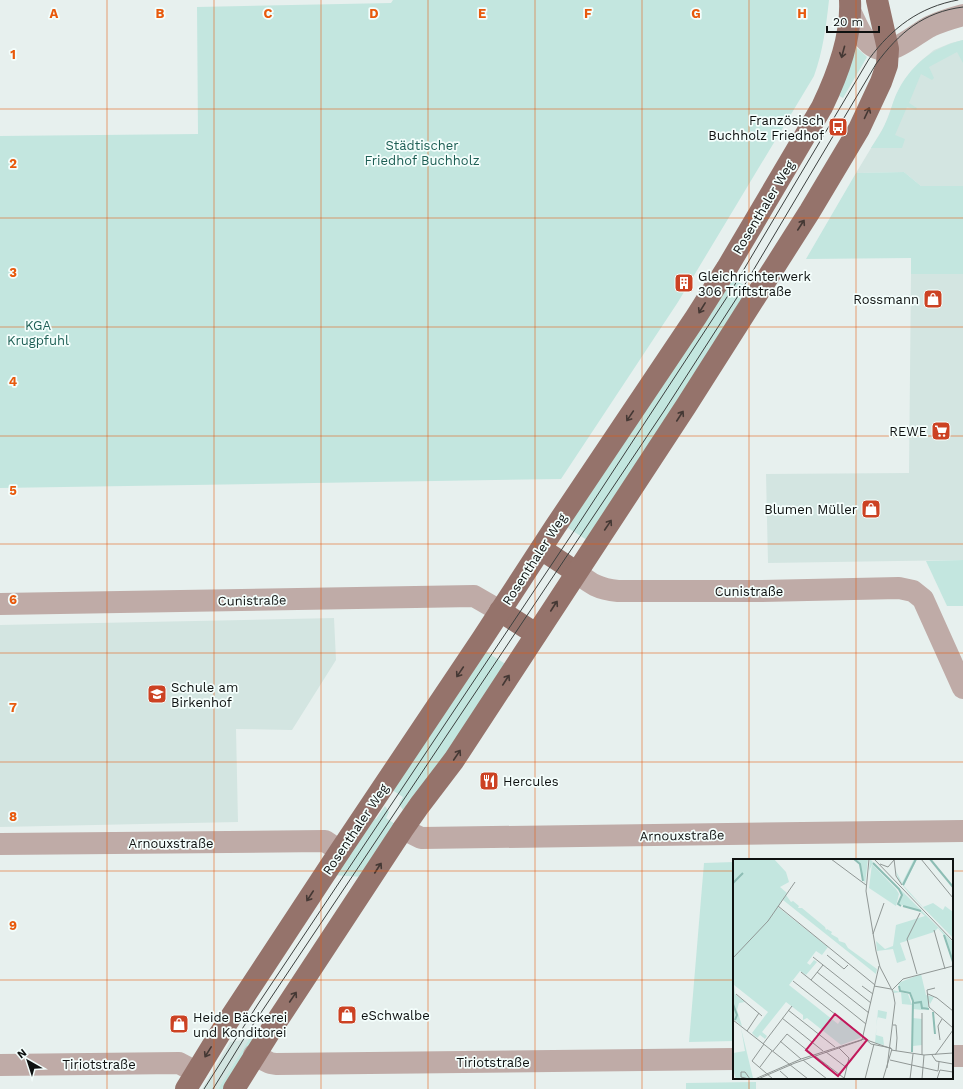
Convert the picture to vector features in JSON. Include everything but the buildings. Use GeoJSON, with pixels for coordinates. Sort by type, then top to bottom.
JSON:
{"type":"FeatureCollection","features":[{"type":"Feature","properties":{"kind":"main road"},"geometry":{"type":"LineString","coordinates":[[234,1089],[254,1055],[403,829],[454,760],[686,406],[762,288],[845,153],[882,82],[887,65],[888,49],[877,0]]}},
{"type":"Feature","properties":{"kind":"main road","name":"Rosenthaler Weg"},"geometry":{"type":"LineString","coordinates":[[191,1080],[340,850],[696,317],[727,268],[822,107],[840,64],[849,30],[851,7]]}},
{"type":"Feature","properties":{"kind":"main road"},"geometry":{"type":"LineString","coordinates":[[541,550],[576,572]]}},
{"type":"Feature","properties":{"kind":"main road"},"geometry":{"type":"LineString","coordinates":[[500,611],[536,634]]}},
{"type":"Feature","properties":{"kind":"street"},"geometry":{"type":"LineString","coordinates":[[851,7],[865,40],[877,49],[888,49],[900,45],[930,26],[963,15]]}},
{"type":"Feature","properties":{"kind":"street","name":"Cunistraße"},"geometry":{"type":"LineString","coordinates":[[576,572],[591,583],[605,590],[618,591],[759,591],[899,588],[913,591],[923,599],[963,688]]}},
{"type":"Feature","properties":{"kind":"street","name":"Cunistraße"},"geometry":{"type":"LineString","coordinates":[[0,604],[474,596],[500,611]]}},
{"type":"Feature","properties":{"kind":"street","name":"Arnouxstraße"},"geometry":{"type":"LineString","coordinates":[[403,829],[421,838],[963,831]]}},
{"type":"Feature","properties":{"kind":"street","name":"Arnouxstraße"},"geometry":{"type":"LineString","coordinates":[[0,844],[325,841],[340,850]]}},
{"type":"Feature","properties":{"kind":"street","name":"Tiriotstraße"},"geometry":{"type":"LineString","coordinates":[[254,1055],[270,1063],[276,1064],[733,1059]]}},
{"type":"Feature","properties":{"kind":"street","name":"Tiriotstraße"},"geometry":{"type":"LineString","coordinates":[[0,1065],[179,1063],[191,1080]]}},
{"type":"Feature","properties":{"kind":"shaded area"},"geometry":{"type":"Polygon","coordinates":[[[963,40],[963,186],[921,186],[904,172],[856,173],[885,125],[896,95],[906,78],[922,60],[934,50],[963,40]]]}},
{"type":"Feature","properties":{"kind":"shaded area"},"geometry":{"type":"Polygon","coordinates":[[[911,274],[963,274],[963,560],[768,563],[766,474],[909,473],[911,274]]]}},
{"type":"Feature","properties":{"kind":"shaded area","name":"Schule am Birkenhof"},"geometry":{"type":"Polygon","coordinates":[[[334,618],[336,660],[292,730],[236,729],[238,822],[0,827],[0,625],[334,618]]]}},
{"type":"Feature","properties":{"kind":"shaded area"},"geometry":{"type":"Polygon","coordinates":[[[249,1039],[218,1089],[202,1089],[230,1042],[249,1039]]]}},
{"type":"Feature","properties":{"kind":"green space","name":"Städtischer Friedhof Buchholz"},"geometry":{"type":"Polygon","coordinates":[[[393,0],[829,0],[822,48],[814,76],[678,302],[561,479],[0,488],[0,136],[198,134],[197,7],[391,3],[393,0]]]}},
{"type":"Feature","properties":{"kind":"green space"},"geometry":{"type":"Polygon","coordinates":[[[963,40],[963,63],[957,52],[929,67],[934,78],[932,80],[921,74],[909,103],[917,108],[916,110],[907,107],[895,135],[905,139],[902,148],[871,148],[882,130],[901,85],[908,75],[923,59],[932,53],[942,47],[963,40]]]}},
{"type":"Feature","properties":{"kind":"green space"},"geometry":{"type":"Polygon","coordinates":[[[856,47],[867,57],[843,98],[834,93],[856,47]]]}},
{"type":"Feature","properties":{"kind":"green space"},"geometry":{"type":"Polygon","coordinates":[[[904,172],[921,186],[963,186],[963,274],[911,274],[911,258],[806,259],[856,173],[904,172]]]}},
{"type":"Feature","properties":{"kind":"green space"},"geometry":{"type":"Polygon","coordinates":[[[728,275],[753,291],[590,542],[565,526],[728,275]]]}},
{"type":"Feature","properties":{"kind":"green space"},"geometry":{"type":"Polygon","coordinates":[[[963,560],[963,606],[947,606],[926,561],[963,560]]]}},
{"type":"Feature","properties":{"kind":"green space"},"geometry":{"type":"Polygon","coordinates":[[[482,649],[507,665],[416,801],[411,798],[403,810],[399,804],[403,797],[389,788],[482,649]]]}},
{"type":"Feature","properties":{"kind":"green space"},"geometry":{"type":"Polygon","coordinates":[[[385,806],[389,812],[386,818],[398,826],[365,877],[331,875],[371,816],[376,819],[385,806]]]}},
{"type":"Feature","properties":{"kind":"green space"},"geometry":{"type":"Polygon","coordinates":[[[733,862],[733,1041],[689,1042],[704,863],[733,862]]]}},
{"type":"Feature","properties":{"kind":"green space"},"geometry":{"type":"Polygon","coordinates":[[[258,1038],[226,1089],[218,1089],[249,1039],[258,1038]]]}},
{"type":"Feature","properties":{"kind":"green space"},"geometry":{"type":"Polygon","coordinates":[[[756,1082],[756,1089],[686,1089],[686,1083],[756,1082]]]}},
{"type":"Feature","properties":{"kind":"tram line"},"geometry":{"type":"LineString","coordinates":[[204,1089],[258,1004],[570,537],[731,291],[869,59],[887,38],[908,20],[931,8],[958,0]]}},
{"type":"Feature","properties":{"kind":"tram line"},"geometry":{"type":"LineString","coordinates":[[213,1089],[248,1032],[664,411],[738,296],[876,64],[894,43],[913,26],[936,14],[963,7]]}},
{"type":"Feature","properties":{"kind":"place","name":"Französisch Buchholz Friedhof"},"geometry":{"type":"Point","coordinates":[838,127]}},
{"type":"Feature","properties":{"kind":"place","name":"Gleichrichterwerk 306 Triftstraße"},"geometry":{"type":"Point","coordinates":[684,283]}},
{"type":"Feature","properties":{"kind":"place","name":"Rossmann"},"geometry":{"type":"Point","coordinates":[933,299]}},
{"type":"Feature","properties":{"kind":"place","name":"REWE"},"geometry":{"type":"Point","coordinates":[941,431]}},
{"type":"Feature","properties":{"kind":"place","name":"Blumen Müller"},"geometry":{"type":"Point","coordinates":[871,509]}},
{"type":"Feature","properties":{"kind":"place","name":"Schule am Birkenhof"},"geometry":{"type":"Point","coordinates":[157,694]}},
{"type":"Feature","properties":{"kind":"place","name":"Hercules"},"geometry":{"type":"Point","coordinates":[489,781]}},
{"type":"Feature","properties":{"kind":"place","name":"eSchwalbe"},"geometry":{"type":"Point","coordinates":[347,1015]}},
{"type":"Feature","properties":{"kind":"place","name":"Heide Bäckerei und Konditorei"},"geometry":{"type":"Point","coordinates":[179,1024]}},
{"type":"Feature","properties":{"kind":"park label","name":"KGA Krugpfuhl"},"geometry":{"type":"Point","coordinates":[38,332]}}]}
